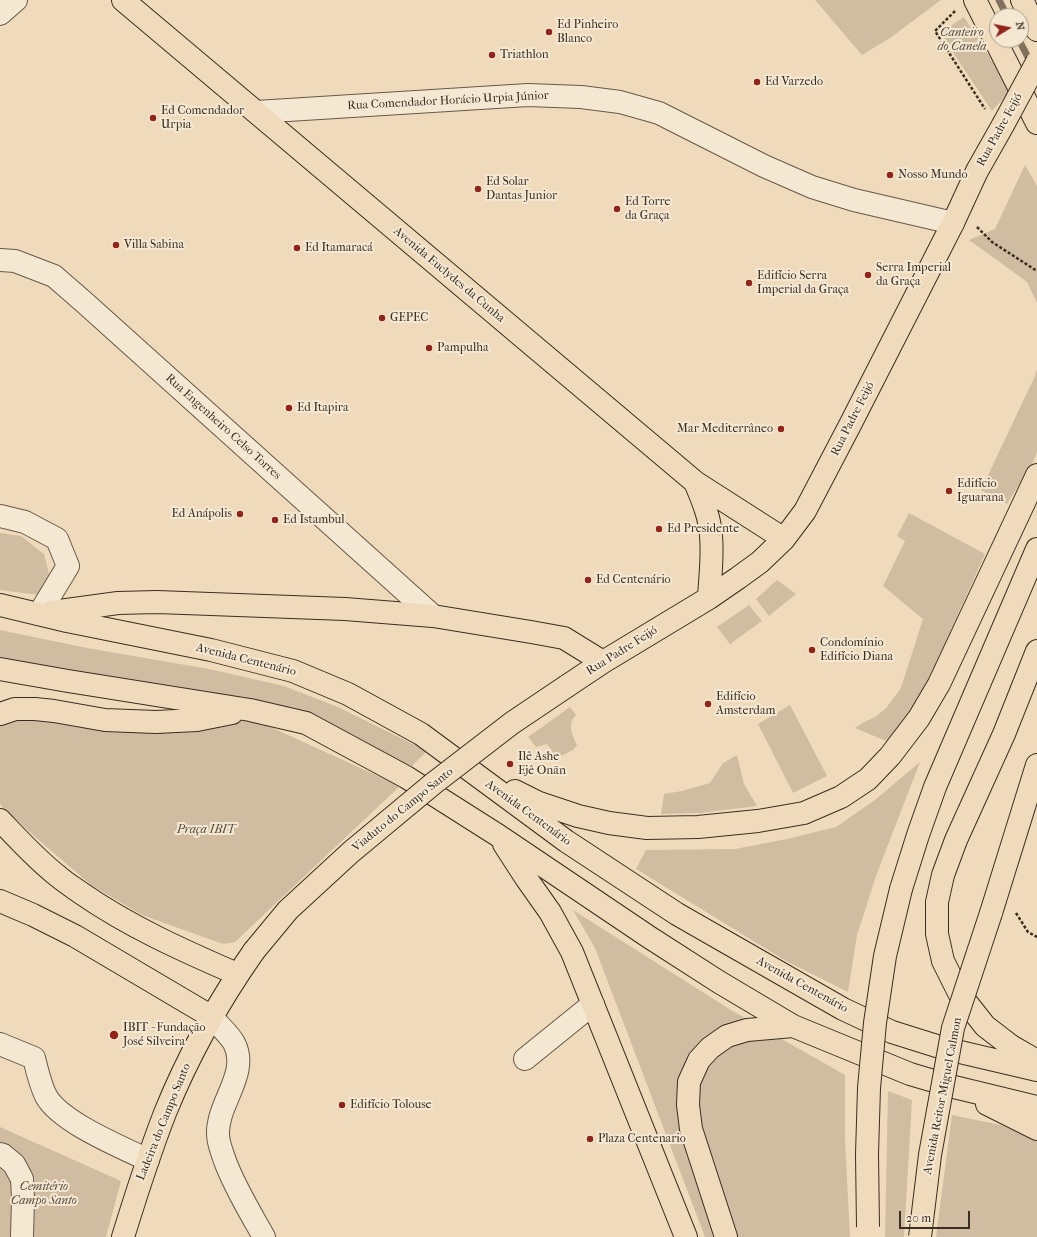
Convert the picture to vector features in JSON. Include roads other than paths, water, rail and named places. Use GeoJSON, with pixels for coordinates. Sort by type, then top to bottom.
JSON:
{"type":"FeatureCollection","features":[{"type":"Feature","properties":{"kind":"main road","name":"Avenida Euclydes da Cunha"},"geometry":{"type":"LineString","coordinates":[[123,0],[695,482],[784,539]]}},
{"type":"Feature","properties":{"kind":"main road"},"geometry":{"type":"LineString","coordinates":[[975,0],[1037,124]]}},
{"type":"Feature","properties":{"kind":"main road"},"geometry":{"type":"LineString","coordinates":[[1022,0],[1037,30]]}},
{"type":"Feature","properties":{"kind":"main road","name":"Rua Padre Feijó"},"geometry":{"type":"LineString","coordinates":[[567,686],[603,662],[709,598],[760,562],[784,539],[805,511],[956,216],[977,171],[1037,62]]}},
{"type":"Feature","properties":{"kind":"main road"},"geometry":{"type":"LineString","coordinates":[[450,757],[539,803],[578,816],[609,823],[647,828],[698,826],[758,821],[804,812],[841,797],[868,779],[890,756],[919,718],[939,684],[1037,475]]}},
{"type":"Feature","properties":{"kind":"main road"},"geometry":{"type":"LineString","coordinates":[[695,482],[712,534],[709,598]]}},
{"type":"Feature","properties":{"kind":"main road"},"geometry":{"type":"LineString","coordinates":[[868,1234],[867,1154],[869,1088],[875,1023],[885,956],[901,888],[935,788],[1037,549]]}},
{"type":"Feature","properties":{"kind":"main road"},"geometry":{"type":"LineString","coordinates":[[39,614],[118,603],[157,602],[345,609],[433,616],[564,638],[603,662]]}},
{"type":"Feature","properties":{"kind":"main road","name":"Avenida Centenário"},"geometry":{"type":"LineString","coordinates":[[0,605],[211,650],[293,671],[348,694],[421,734],[450,757],[566,841],[677,914],[843,1009],[892,1032],[943,1048],[1037,1070]]}},
{"type":"Feature","properties":{"kind":"main road"},"geometry":{"type":"LineString","coordinates":[[1037,651],[1004,734],[956,840],[943,875],[937,902],[938,934],[943,961],[960,993],[985,1026],[1011,1046],[1037,1061]]}},
{"type":"Feature","properties":{"kind":"main road"},"geometry":{"type":"LineString","coordinates":[[0,669],[250,710],[306,723],[406,777],[499,836],[655,941],[719,982],[793,1026],[910,1074],[954,1087],[1037,1107]]}},
{"type":"Feature","properties":{"kind":"main road","name":"Viaduto do Campo Santo"},"geometry":{"type":"LineString","coordinates":[[254,951],[288,910],[351,852],[434,783],[482,746],[512,723],[567,686]]}},
{"type":"Feature","properties":{"kind":"main road"},"geometry":{"type":"LineString","coordinates":[[0,714],[15,709],[35,709],[105,720],[156,722],[197,720],[250,710]]}},
{"type":"Feature","properties":{"kind":"main road","name":"Avenida Reitor Miguel Calmon"},"geometry":{"type":"LineString","coordinates":[[920,1237],[930,1155],[953,1028],[991,913],[1037,765]]}},
{"type":"Feature","properties":{"kind":"main road"},"geometry":{"type":"LineString","coordinates":[[0,820],[28,850],[59,878],[97,904],[185,951],[238,974]]}},
{"type":"Feature","properties":{"kind":"main road"},"geometry":{"type":"LineString","coordinates":[[499,836],[550,912],[572,952],[686,1237]]}},
{"type":"Feature","properties":{"kind":"main road"},"geometry":{"type":"LineString","coordinates":[[0,902],[33,915],[75,936],[212,1018]]}},
{"type":"Feature","properties":{"kind":"main road","name":"Ladeira do Campo Santo"},"geometry":{"type":"LineString","coordinates":[[123,1237],[139,1184],[165,1113],[188,1061],[238,974],[254,951]]}},
{"type":"Feature","properties":{"kind":"main road"},"geometry":{"type":"LineString","coordinates":[[726,1237],[691,1130],[688,1105],[689,1082],[699,1060],[710,1048],[727,1036],[746,1030],[793,1026]]}},
{"type":"Feature","properties":{"kind":"main road"},"geometry":{"type":"LineString","coordinates":[[954,1087],[1037,1128]]}},
{"type":"Feature","properties":{"kind":"street"},"geometry":{"type":"LineString","coordinates":[[0,14],[16,0]]}},
{"type":"Feature","properties":{"kind":"street","name":"Rua Comendador Horácio Urpia Júnior"},"geometry":{"type":"LineString","coordinates":[[256,112],[528,95],[581,97],[620,102],[659,113],[764,166],[812,187],[854,200],[956,216]]}},
{"type":"Feature","properties":{"kind":"street","name":"Rua Engenheiro Celso Torres"},"geometry":{"type":"LineString","coordinates":[[0,260],[15,260],[54,276],[433,616]]}},
{"type":"Feature","properties":{"kind":"street"},"geometry":{"type":"LineString","coordinates":[[0,516],[25,522],[57,539],[68,566],[39,614]]}},
{"type":"Feature","properties":{"kind":"street"},"geometry":{"type":"LineString","coordinates":[[524,1059],[593,1004]]}},
{"type":"Feature","properties":{"kind":"street"},"geometry":{"type":"LineString","coordinates":[[212,1018],[234,1043],[239,1057],[238,1071],[221,1114],[218,1134],[220,1150],[232,1181],[264,1237]]}},
{"type":"Feature","properties":{"kind":"street"},"geometry":{"type":"LineString","coordinates":[[0,1044],[34,1058],[39,1078],[46,1096],[59,1112],[116,1145],[148,1160]]}},
{"type":"Feature","properties":{"kind":"street"},"geometry":{"type":"LineString","coordinates":[[0,1154],[14,1164],[22,1179],[22,1237]]}},
{"type":"Feature","properties":{"kind":"waterway"},"geometry":{"type":"LineString","coordinates":[[999,0],[1003,8]]}},
{"type":"Feature","properties":{"kind":"waterway"},"geometry":{"type":"LineString","coordinates":[[1023,48],[1032,65]]}},
{"type":"Feature","properties":{"kind":"place","name":"Ed Pinheiro Blanco"},"geometry":{"type":"Point","coordinates":[549,32]}},
{"type":"Feature","properties":{"kind":"place","name":"Triathlon"},"geometry":{"type":"Point","coordinates":[492,55]}},
{"type":"Feature","properties":{"kind":"place","name":"Ed Varzedo"},"geometry":{"type":"Point","coordinates":[757,82]}},
{"type":"Feature","properties":{"kind":"place","name":"Ed Comendador Urpia"},"geometry":{"type":"Point","coordinates":[153,118]}},
{"type":"Feature","properties":{"kind":"place","name":"Nosso Mundo"},"geometry":{"type":"Point","coordinates":[890,175]}},
{"type":"Feature","properties":{"kind":"place","name":"Ed Solar Dantas Junior"},"geometry":{"type":"Point","coordinates":[478,189]}},
{"type":"Feature","properties":{"kind":"place","name":"Ed Torre da Graça"},"geometry":{"type":"Point","coordinates":[617,209]}},
{"type":"Feature","properties":{"kind":"place","name":"Villa Sabina"},"geometry":{"type":"Point","coordinates":[116,245]}},
{"type":"Feature","properties":{"kind":"place","name":"Ed Itamaracá"},"geometry":{"type":"Point","coordinates":[297,248]}},
{"type":"Feature","properties":{"kind":"place","name":"Serra Imperial da Graça"},"geometry":{"type":"Point","coordinates":[868,275]}},
{"type":"Feature","properties":{"kind":"place","name":"Edifício Serra Imperial da Graça"},"geometry":{"type":"Point","coordinates":[749,283]}},
{"type":"Feature","properties":{"kind":"place","name":"GEPEC"},"geometry":{"type":"Point","coordinates":[382,318]}},
{"type":"Feature","properties":{"kind":"place","name":"Pampulha"},"geometry":{"type":"Point","coordinates":[429,348]}},
{"type":"Feature","properties":{"kind":"place","name":"Ed Itapira"},"geometry":{"type":"Point","coordinates":[289,408]}},
{"type":"Feature","properties":{"kind":"place","name":"Mar Mediterrâneo"},"geometry":{"type":"Point","coordinates":[781,429]}},
{"type":"Feature","properties":{"kind":"place","name":"Edifício Iguarana"},"geometry":{"type":"Point","coordinates":[949,491]}},
{"type":"Feature","properties":{"kind":"place","name":"Ed Anápolis"},"geometry":{"type":"Point","coordinates":[240,514]}},
{"type":"Feature","properties":{"kind":"place","name":"Ed Istambul"},"geometry":{"type":"Point","coordinates":[275,520]}},
{"type":"Feature","properties":{"kind":"place","name":"Ed Presidente"},"geometry":{"type":"Point","coordinates":[659,529]}},
{"type":"Feature","properties":{"kind":"place","name":"Ed Centenário"},"geometry":{"type":"Point","coordinates":[588,580]}},
{"type":"Feature","properties":{"kind":"place","name":"Condomínio Edifício Diana"},"geometry":{"type":"Point","coordinates":[812,650]}},
{"type":"Feature","properties":{"kind":"place","name":"Edifício Amsterdam"},"geometry":{"type":"Point","coordinates":[708,704]}},
{"type":"Feature","properties":{"kind":"place","name":"Ilê Ashe Ejê Onãn"},"geometry":{"type":"Point","coordinates":[510,764]}},
{"type":"Feature","properties":{"kind":"place","name":"IBIT - Fundação José Silveira"},"geometry":{"type":"Point","coordinates":[114,1035]}},
{"type":"Feature","properties":{"kind":"place","name":"Edifício Tolouse"},"geometry":{"type":"Point","coordinates":[342,1105]}},
{"type":"Feature","properties":{"kind":"place","name":"Plaza Centenario"},"geometry":{"type":"Point","coordinates":[590,1139]}},
{"type":"Feature","properties":{"kind":"park label","name":"Canteiro do Canela"},"geometry":{"type":"Point","coordinates":[962,40]}},
{"type":"Feature","properties":{"kind":"park label","name":"Praça IBIT"},"geometry":{"type":"Point","coordinates":[206,830]}},
{"type":"Feature","properties":{"kind":"park label","name":"Cemitério Campo Santo"},"geometry":{"type":"Point","coordinates":[44,1194]}}]}
